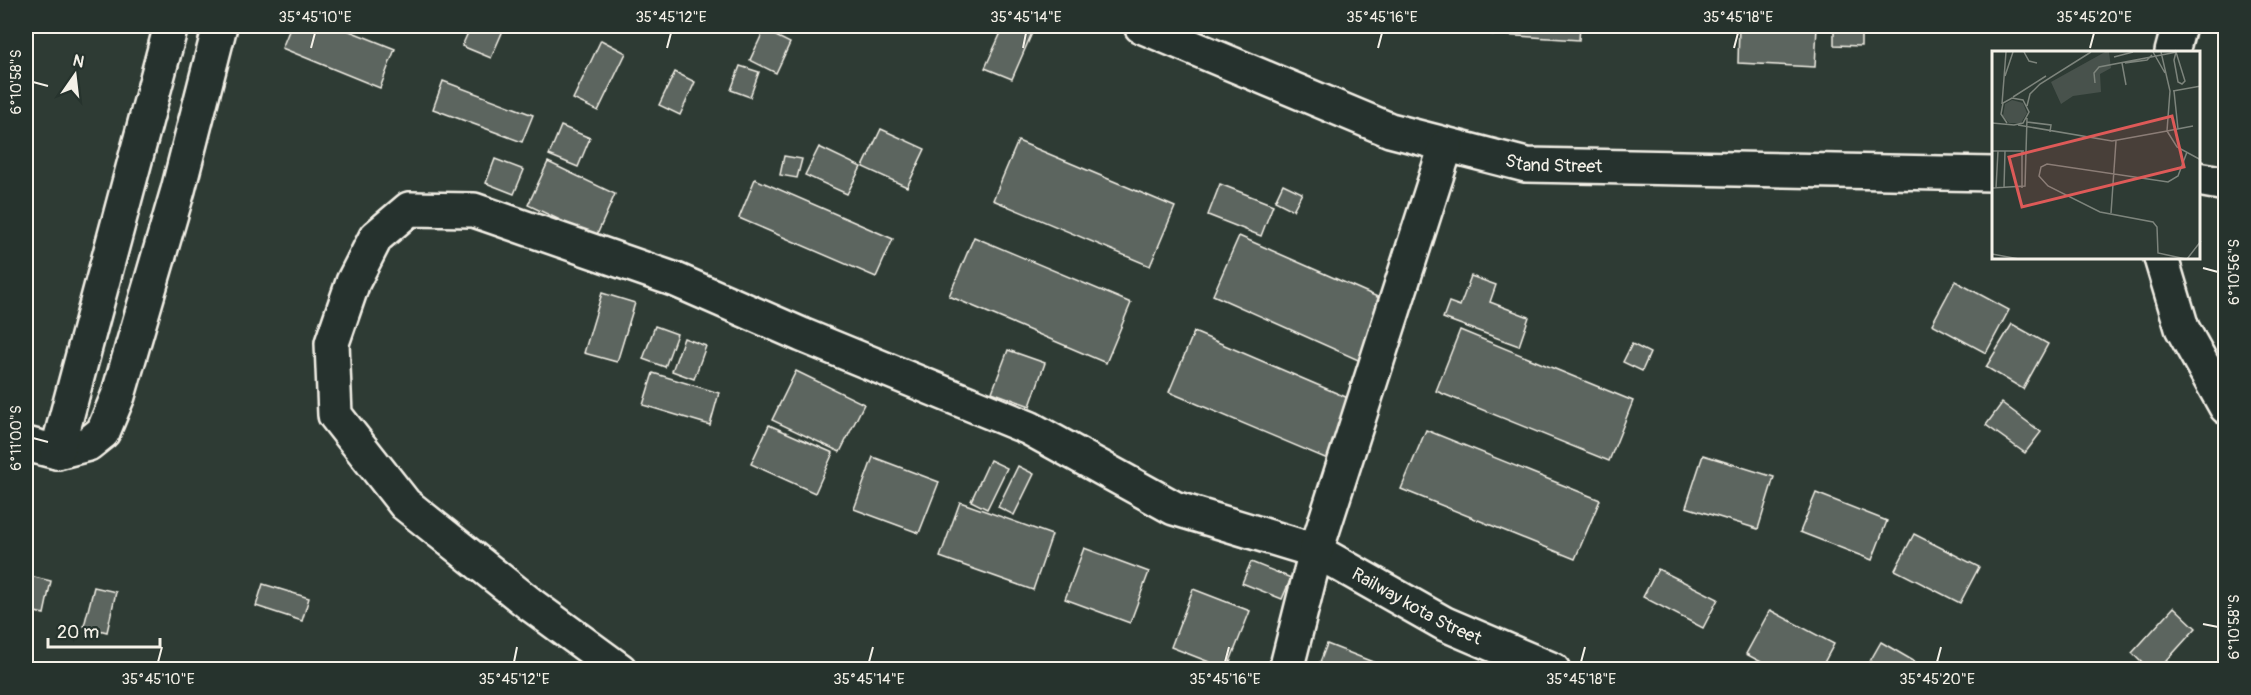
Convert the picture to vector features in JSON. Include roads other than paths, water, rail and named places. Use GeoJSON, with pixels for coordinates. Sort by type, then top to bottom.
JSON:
{"type":"FeatureCollection","features":[{"type":"Feature","properties":{"kind":"street"},"geometry":{"type":"LineString","coordinates":[[57,452],[171,26]]}},
{"type":"Feature","properties":{"kind":"street"},"geometry":{"type":"LineString","coordinates":[[26,444],[57,452],[88,444],[103,432],[118,396],[178,190],[220,26]]}},
{"type":"Feature","properties":{"kind":"street","name":"Stand Street"},"geometry":{"type":"LineString","coordinates":[[1141,26],[1390,130],[1526,165],[1992,174]]}},
{"type":"Feature","properties":{"kind":"street"},"geometry":{"type":"LineString","coordinates":[[2172,51],[2180,26]]}},
{"type":"Feature","properties":{"kind":"street"},"geometry":{"type":"LineString","coordinates":[[1286,669],[1316,551],[1446,146]]}},
{"type":"Feature","properties":{"kind":"street"},"geometry":{"type":"LineString","coordinates":[[2200,179],[2226,184]]}},
{"type":"Feature","properties":{"kind":"street","name":"Railway kota Street"},"geometry":{"type":"LineString","coordinates":[[620,669],[530,604],[405,504],[335,415],[332,343],[352,282],[376,237],[409,209],[474,210],[676,280],[802,335],[1029,428],[1174,508],[1316,551],[1445,624],[1553,669]]}},
{"type":"Feature","properties":{"kind":"street"},"geometry":{"type":"LineString","coordinates":[[2162,260],[2182,328],[2226,407]]}}]}
